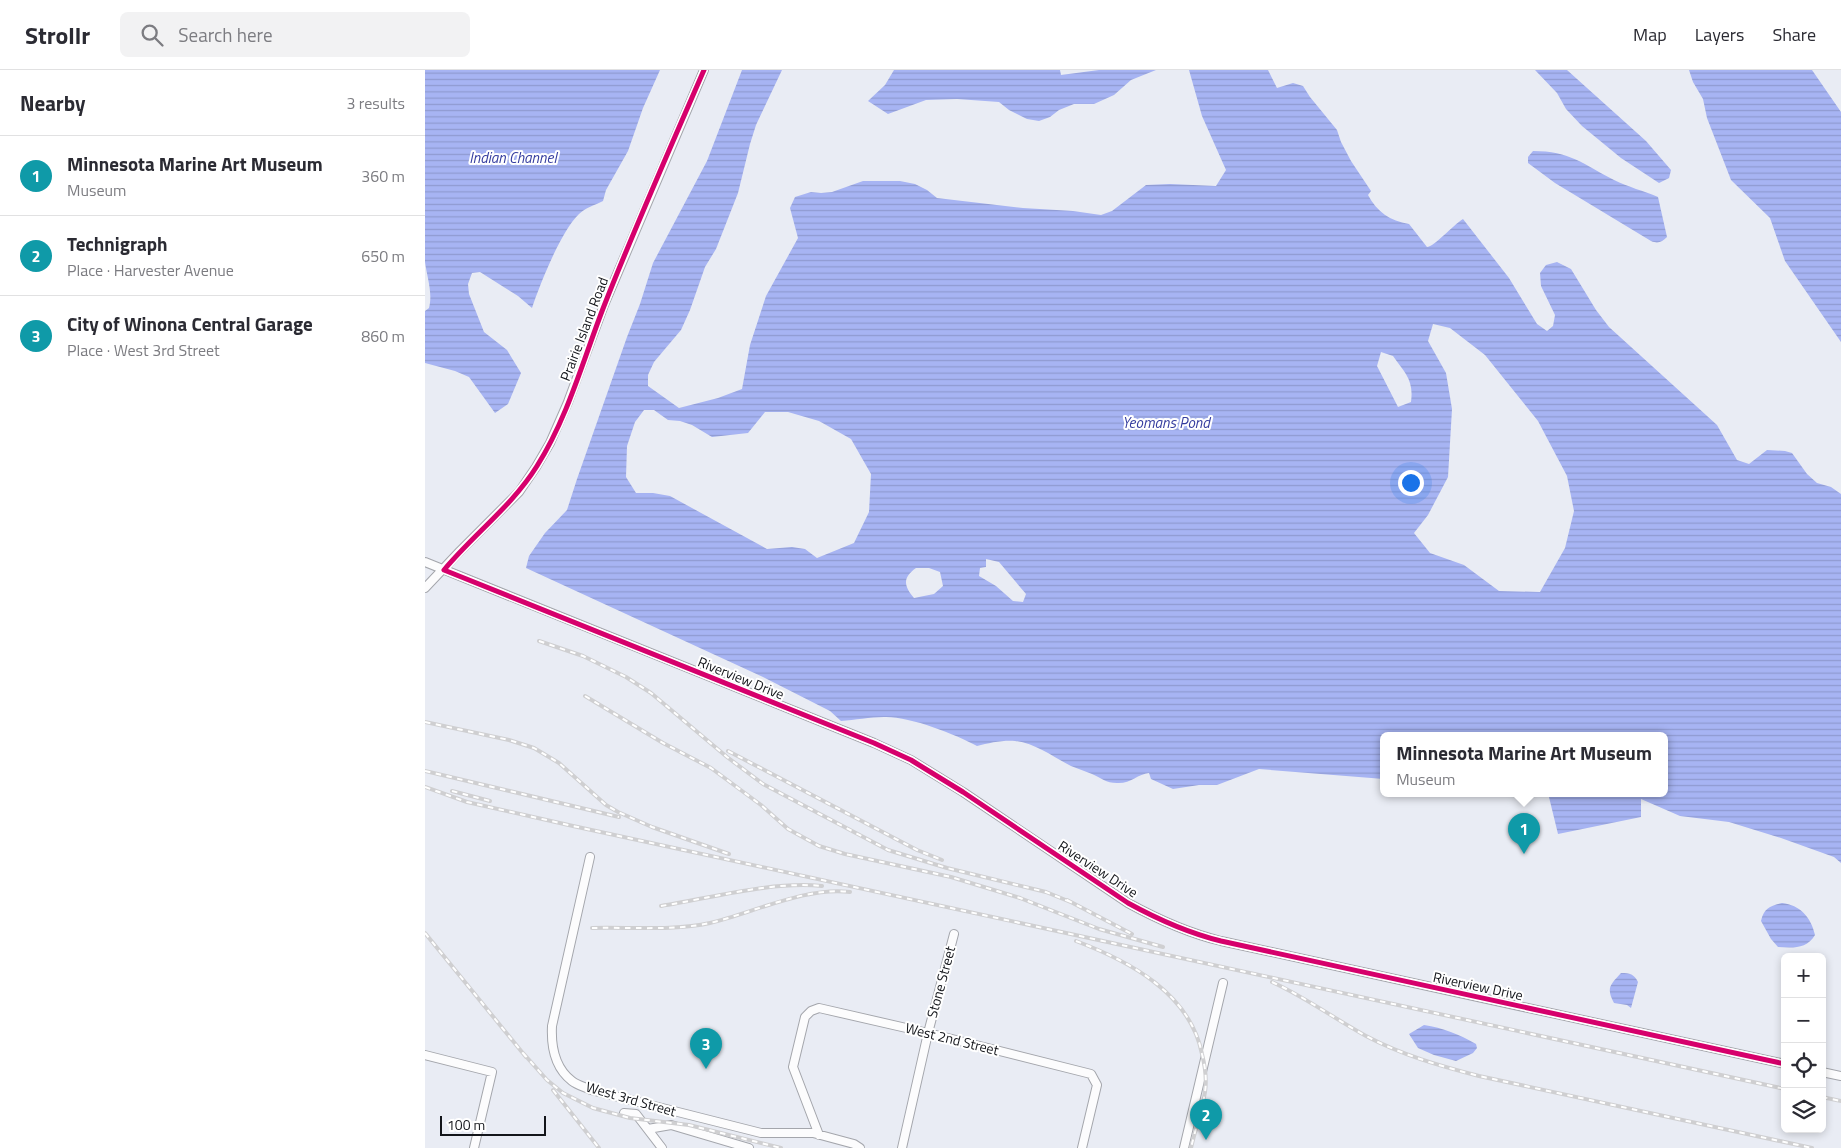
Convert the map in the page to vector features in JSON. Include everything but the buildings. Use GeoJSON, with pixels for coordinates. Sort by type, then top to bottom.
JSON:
{"type":"FeatureCollection","features":[{"type":"Feature","properties":{"kind":"street","name":"Prairie Island Road"},"geometry":{"type":"LineString","coordinates":[[425,588],[519,492],[550,443],[568,402],[604,305],[705,70]]}},
{"type":"Feature","properties":{"kind":"street","name":"Riverview Drive"},"geometry":{"type":"LineString","coordinates":[[425,562],[911,760],[966,794],[1120,898],[1157,919],[1180,929],[1231,943],[1781,1063]]}},
{"type":"Feature","properties":{"kind":"street","name":"West 3rd Street"},"geometry":{"type":"LineString","coordinates":[[590,857],[552,1026],[551,1044],[558,1064],[572,1081],[591,1090],[761,1133],[813,1133],[853,1144],[860,1148]]}},
{"type":"Feature","properties":{"kind":"street","name":"Stone Street"},"geometry":{"type":"LineString","coordinates":[[902,1148],[928,1033],[954,934]]}},
{"type":"Feature","properties":{"kind":"street"},"geometry":{"type":"LineString","coordinates":[[1184,1148],[1223,983]]}},
{"type":"Feature","properties":{"kind":"street","name":"West 2nd Street"},"geometry":{"type":"LineString","coordinates":[[819,1135],[793,1067],[805,1017],[811,1011],[819,1008],[1091,1074],[1097,1084],[1081,1148]]}},
{"type":"Feature","properties":{"kind":"street"},"geometry":{"type":"LineString","coordinates":[[425,1055],[492,1072],[475,1148]]}},
{"type":"Feature","properties":{"kind":"street"},"geometry":{"type":"LineString","coordinates":[[1826,1073],[1841,1076]]}},
{"type":"Feature","properties":{"kind":"street"},"geometry":{"type":"LineString","coordinates":[[623,1113],[636,1114],[662,1148]]}},
{"type":"Feature","properties":{"kind":"street"},"geometry":{"type":"LineString","coordinates":[[648,1130],[671,1125],[749,1148]]}},
{"type":"Feature","properties":{"kind":"water","name":"Indian Channel"},"geometry":{"type":"Polygon","coordinates":[[[425,70],[660,70],[643,108],[628,151],[606,190],[603,201],[579,214],[565,232],[552,258],[532,308],[518,296],[480,272],[472,273],[468,284],[469,294],[484,332],[507,350],[521,373],[508,404],[495,413],[469,377],[425,363],[425,311],[429,308],[430,297],[425,262],[425,70]]]}},
{"type":"Feature","properties":{"kind":"water","name":"Yeomans Pond"},"geometry":{"type":"Polygon","coordinates":[[[742,70],[782,70],[756,125],[738,193],[716,249],[705,267],[690,310],[681,330],[654,362],[648,375],[648,386],[679,408],[718,398],[742,389],[750,345],[766,296],[798,238],[790,208],[795,197],[811,192],[832,192],[863,181],[900,181],[915,184],[937,198],[1101,215],[1112,211],[1146,185],[1216,186],[1226,170],[1202,116],[1189,70],[1268,70],[1277,88],[1293,83],[1303,86],[1337,130],[1351,161],[1371,191],[1368,195],[1376,206],[1390,218],[1409,224],[1427,247],[1463,219],[1509,278],[1537,324],[1547,331],[1553,326],[1555,315],[1541,286],[1540,273],[1546,265],[1557,262],[1571,269],[1596,310],[1609,327],[1717,425],[1737,460],[1749,464],[1767,450],[1792,453],[1807,474],[1817,483],[1831,487],[1841,494],[1841,863],[1834,857],[1781,838],[1729,822],[1680,816],[1641,799],[1641,817],[1558,834],[1549,797],[1668,797],[1668,732],[1380,732],[1380,779],[1259,769],[1217,785],[1199,785],[1173,789],[1151,779],[1149,773],[1126,782],[1113,783],[1071,766],[1037,747],[1022,742],[1006,741],[977,746],[932,727],[894,717],[873,717],[841,721],[830,711],[763,677],[526,568],[529,556],[545,533],[567,510],[653,263],[707,161],[742,70]],[[1433,324],[1428,341],[1446,373],[1452,409],[1448,477],[1428,515],[1414,533],[1430,553],[1464,565],[1499,591],[1540,592],[1565,548],[1574,511],[1567,476],[1538,421],[1485,355],[1450,328],[1433,324]],[[1381,352],[1377,366],[1398,407],[1411,402],[1410,382],[1405,372],[1393,356],[1381,352]],[[644,410],[635,422],[627,446],[626,477],[636,493],[670,496],[767,549],[792,547],[805,549],[817,558],[854,543],[869,512],[871,474],[851,439],[819,421],[788,412],[765,412],[748,433],[712,437],[692,425],[668,420],[654,410],[644,410]],[[986,559],[986,567],[980,568],[979,576],[996,586],[1013,601],[1023,602],[1026,594],[999,562],[986,559]],[[916,568],[911,572],[906,582],[908,590],[914,598],[934,594],[943,586],[940,572],[929,568],[916,568]]]}},
{"type":"Feature","properties":{"kind":"water"},"geometry":{"type":"Polygon","coordinates":[[[894,70],[1060,70],[1061,75],[1099,70],[1156,70],[1131,80],[1114,95],[1094,104],[1074,104],[1039,121],[1027,119],[1009,110],[999,102],[957,99],[926,100],[888,114],[868,101],[885,85],[894,70]]]}},
{"type":"Feature","properties":{"kind":"water"},"geometry":{"type":"Polygon","coordinates":[[[1535,70],[1567,70],[1646,141],[1671,170],[1669,178],[1659,183],[1621,158],[1582,126],[1566,109],[1557,93],[1535,70]]]}},
{"type":"Feature","properties":{"kind":"water"},"geometry":{"type":"Polygon","coordinates":[[[1689,70],[1812,70],[1841,112],[1841,342],[1785,261],[1770,218],[1731,180],[1707,118],[1703,99],[1693,82],[1689,70]]]}},
{"type":"Feature","properties":{"kind":"water"},"geometry":{"type":"Polygon","coordinates":[[[1533,151],[1557,153],[1567,156],[1619,182],[1658,197],[1667,237],[1660,242],[1651,241],[1555,183],[1528,163],[1528,157],[1533,151]]]}},
{"type":"Feature","properties":{"kind":"water"},"geometry":{"type":"Polygon","coordinates":[[[1782,903],[1794,906],[1808,917],[1815,935],[1808,943],[1799,947],[1778,947],[1771,939],[1761,921],[1762,917],[1768,908],[1782,903]]]}},
{"type":"Feature","properties":{"kind":"water"},"geometry":{"type":"Polygon","coordinates":[[[1621,973],[1627,973],[1635,977],[1638,982],[1631,1008],[1627,1005],[1614,1003],[1610,994],[1610,987],[1621,973]]]}},
{"type":"Feature","properties":{"kind":"water"},"geometry":{"type":"Polygon","coordinates":[[[1424,1025],[1457,1034],[1476,1044],[1477,1048],[1473,1053],[1456,1061],[1434,1055],[1418,1048],[1409,1034],[1424,1025]]]}},
{"type":"Feature","properties":{"kind":"railway"},"geometry":{"type":"LineString","coordinates":[[539,641],[583,656],[626,677],[651,693],[727,757],[763,784],[888,850],[947,868],[1046,892],[1073,903]]}},
{"type":"Feature","properties":{"kind":"railway"},"geometry":{"type":"LineString","coordinates":[[585,696],[663,743],[711,768],[761,805],[788,829],[819,846],[845,854],[951,877],[1020,898],[1099,929],[1163,947]]}},
{"type":"Feature","properties":{"kind":"railway"},"geometry":{"type":"LineString","coordinates":[[425,722],[509,740],[534,748],[559,763],[606,805],[618,812],[652,827],[729,854]]}},
{"type":"Feature","properties":{"kind":"railway"},"geometry":{"type":"LineString","coordinates":[[728,751],[917,850],[942,860]]}},
{"type":"Feature","properties":{"kind":"railway"},"geometry":{"type":"LineString","coordinates":[[425,771],[619,817]]}},
{"type":"Feature","properties":{"kind":"railway"},"geometry":{"type":"LineString","coordinates":[[425,787],[467,802],[573,826],[1781,1088]]}},
{"type":"Feature","properties":{"kind":"railway"},"geometry":{"type":"LineString","coordinates":[[452,791],[490,801]]}},
{"type":"Feature","properties":{"kind":"railway"},"geometry":{"type":"LineString","coordinates":[[661,906],[762,888],[803,885],[822,886]]}},
{"type":"Feature","properties":{"kind":"railway"},"geometry":{"type":"LineString","coordinates":[[592,928],[682,927],[726,919],[816,893],[850,892]]}},
{"type":"Feature","properties":{"kind":"railway"},"geometry":{"type":"LineString","coordinates":[[1067,900],[1132,934]]}},
{"type":"Feature","properties":{"kind":"railway"},"geometry":{"type":"LineString","coordinates":[[425,933],[526,1057]]}},
{"type":"Feature","properties":{"kind":"railway"},"geometry":{"type":"LineString","coordinates":[[1076,941],[1136,969],[1171,997],[1185,1013],[1195,1032],[1203,1059],[1206,1082],[1191,1148]]}},
{"type":"Feature","properties":{"kind":"railway"},"geometry":{"type":"LineString","coordinates":[[1272,982],[1296,994],[1366,1036],[1393,1049],[1436,1064],[1479,1076],[1812,1148]]}},
{"type":"Feature","properties":{"kind":"railway"},"geometry":{"type":"LineString","coordinates":[[523,1053],[547,1080],[563,1093],[593,1108],[630,1118],[689,1125],[781,1148]]}},
{"type":"Feature","properties":{"kind":"railway"},"geometry":{"type":"LineString","coordinates":[[553,1090],[599,1148]]}},
{"type":"Feature","properties":{"kind":"railway"},"geometry":{"type":"LineString","coordinates":[[1826,1098],[1841,1101]]}},
{"type":"Feature","properties":{"kind":"cycle path"},"geometry":{"type":"LineString","coordinates":[[704,70],[628,247],[558,428],[537,466],[516,494],[444,570],[874,743],[911,760],[963,792],[1128,903],[1185,930],[1221,941],[1781,1063]]}},
{"type":"Feature","properties":{"kind":"place","name":"Minnesota Marine Art Museum"},"geometry":{"type":"Point","coordinates":[1524,854]}},
{"type":"Feature","properties":{"kind":"place","name":"City of Winona Central Garage"},"geometry":{"type":"Point","coordinates":[706,1069]}},
{"type":"Feature","properties":{"kind":"place","name":"Technigraph"},"geometry":{"type":"Point","coordinates":[1206,1140]}}]}
